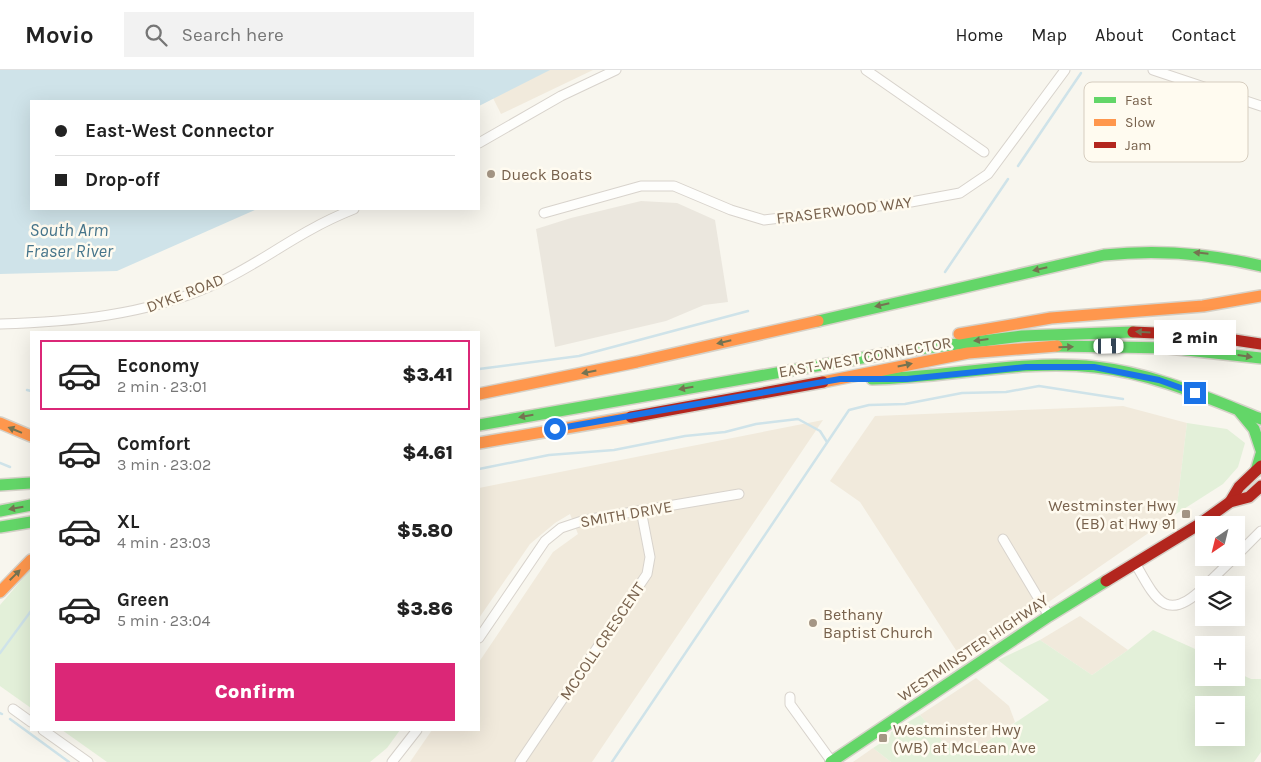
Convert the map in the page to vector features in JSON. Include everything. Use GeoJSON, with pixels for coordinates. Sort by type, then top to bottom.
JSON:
{"type":"FeatureCollection","features":[{"type":"Feature","properties":{"kind":"main road"},"geometry":{"type":"LineString","coordinates":[[480,393],[637,362],[1104,255],[1169,250],[1213,254],[1249,262],[1261,267]]}},
{"type":"Feature","properties":{"kind":"main road"},"geometry":{"type":"LineString","coordinates":[[889,352],[986,327],[1033,320],[1203,306],[1258,297]]}},
{"type":"Feature","properties":{"kind":"main road","name":"EAST-WEST CONNECTOR"},"geometry":{"type":"LineString","coordinates":[[480,425],[889,352],[1013,336],[1122,331],[1188,334],[1261,344]]}},
{"type":"Feature","properties":{"kind":"main road","name":"EAST-WEST CONNECTOR"},"geometry":{"type":"LineString","coordinates":[[480,443],[1010,348],[1129,346],[1190,348],[1261,358]]}},
{"type":"Feature","properties":{"kind":"main road"},"geometry":{"type":"LineString","coordinates":[[840,379],[907,379],[1026,367],[1094,367],[1159,380],[1261,419]]}},
{"type":"Feature","properties":{"kind":"main road"},"geometry":{"type":"LineString","coordinates":[[1239,410],[1253,426],[1260,438],[1261,452],[1258,468]]}},
{"type":"Feature","properties":{"kind":"main road"},"geometry":{"type":"LineString","coordinates":[[0,423],[30,436]]}},
{"type":"Feature","properties":{"kind":"main road","name":"WESTMINSTER HIGHWAY"},"geometry":{"type":"LineString","coordinates":[[1230,502],[1239,487],[1258,468]]}},
{"type":"Feature","properties":{"kind":"main road"},"geometry":{"type":"LineString","coordinates":[[0,485],[30,483]]}},
{"type":"Feature","properties":{"kind":"main road","name":"WESTMINSTER HIGHWAY"},"geometry":{"type":"LineString","coordinates":[[832,762],[1049,616],[1198,525],[1230,502],[1249,496],[1261,486]]}},
{"type":"Feature","properties":{"kind":"main road"},"geometry":{"type":"LineString","coordinates":[[0,511],[30,506]]}},
{"type":"Feature","properties":{"kind":"main road"},"geometry":{"type":"LineString","coordinates":[[0,528],[30,522]]}},
{"type":"Feature","properties":{"kind":"main road"},"geometry":{"type":"LineString","coordinates":[[0,592],[30,561]]}},
{"type":"Feature","properties":{"kind":"street"},"geometry":{"type":"LineString","coordinates":[[480,142],[561,96],[616,70]]}},
{"type":"Feature","properties":{"kind":"street"},"geometry":{"type":"LineString","coordinates":[[866,70],[984,152]]}},
{"type":"Feature","properties":{"kind":"street","name":"FRASERWOOD WAY"},"geometry":{"type":"LineString","coordinates":[[544,213],[641,186],[674,186],[730,210],[764,220],[911,202],[960,193],[988,174],[1065,70]]}},
{"type":"Feature","properties":{"kind":"street"},"geometry":{"type":"LineString","coordinates":[[1153,70],[1189,82]]}},
{"type":"Feature","properties":{"kind":"street"},"geometry":{"type":"LineString","coordinates":[[1248,102],[1261,106]]}},
{"type":"Feature","properties":{"kind":"street","name":"DYKE ROAD"},"geometry":{"type":"LineString","coordinates":[[0,324],[41,323],[128,312],[174,300],[212,285],[310,229],[352,210]]}},
{"type":"Feature","properties":{"kind":"street","name":"SMITH DRIVE"},"geometry":{"type":"LineString","coordinates":[[480,637],[540,547],[555,532],[569,524],[739,494]]}},
{"type":"Feature","properties":{"kind":"street","name":"MCCOLL CRESCENT"},"geometry":{"type":"LineString","coordinates":[[520,762],[647,574],[650,558],[640,510]]}},
{"type":"Feature","properties":{"kind":"street"},"geometry":{"type":"LineString","coordinates":[[1245,546],[1261,531]]}},
{"type":"Feature","properties":{"kind":"street"},"geometry":{"type":"LineString","coordinates":[[1002,539],[1049,616]]}},
{"type":"Feature","properties":{"kind":"street"},"geometry":{"type":"LineString","coordinates":[[1134,563],[1154,594],[1167,606],[1176,607],[1187,603],[1195,595]]}},
{"type":"Feature","properties":{"kind":"street"},"geometry":{"type":"LineString","coordinates":[[1215,576],[1225,566]]}},
{"type":"Feature","properties":{"kind":"street"},"geometry":{"type":"LineString","coordinates":[[790,697],[790,704],[832,762]]}},
{"type":"Feature","properties":{"kind":"street"},"geometry":{"type":"LineString","coordinates":[[13,709],[30,721]]}},
{"type":"Feature","properties":{"kind":"street"},"geometry":{"type":"LineString","coordinates":[[44,731],[88,762]]}},
{"type":"Feature","properties":{"kind":"street"},"geometry":{"type":"LineString","coordinates":[[392,762],[416,731]]}},
{"type":"Feature","properties":{"kind":"shaded area"},"geometry":{"type":"Polygon","coordinates":[[[499,70],[593,70],[501,114],[483,78],[499,70]]]}},
{"type":"Feature","properties":{"kind":"shaded area"},"geometry":{"type":"Polygon","coordinates":[[[641,201],[677,203],[715,220],[728,302],[704,305],[666,321],[555,347],[536,229],[571,218],[641,201]]]}},
{"type":"Feature","properties":{"kind":"shaded area"},"geometry":{"type":"Polygon","coordinates":[[[1123,406],[1187,423],[1176,514],[963,661],[860,502],[830,481],[875,416],[1123,406]]]}},
{"type":"Feature","properties":{"kind":"shaded area"},"geometry":{"type":"Polygon","coordinates":[[[823,420],[592,762],[410,762],[431,731],[480,731],[480,661],[553,552],[578,534],[570,514],[555,523],[530,544],[480,617],[480,488],[823,420]]]}},
{"type":"Feature","properties":{"kind":"shaded area"},"geometry":{"type":"Polygon","coordinates":[[[1080,616],[1128,650],[1092,675],[1040,640],[1080,616]]]}},
{"type":"Feature","properties":{"kind":"shaded area"},"geometry":{"type":"Polygon","coordinates":[[[976,678],[1009,706],[1015,722],[982,745],[971,748],[956,743],[945,744],[920,715],[976,678]]]}},
{"type":"Feature","properties":{"kind":"shaded area"},"geometry":{"type":"Polygon","coordinates":[[[873,748],[891,762],[853,762],[873,748]]]}},
{"type":"Feature","properties":{"kind":"green space"},"geometry":{"type":"Polygon","coordinates":[[[1187,423],[1227,429],[1245,443],[1238,467],[1223,484],[1176,514],[1187,423]]]}},
{"type":"Feature","properties":{"kind":"green space"},"geometry":{"type":"Polygon","coordinates":[[[30,570],[30,707],[0,686],[0,605],[30,570]]]}},
{"type":"Feature","properties":{"kind":"green space"},"geometry":{"type":"Polygon","coordinates":[[[1153,630],[1195,649],[1195,686],[1245,686],[1245,676],[1251,679],[1261,679],[1261,752],[1254,762],[891,762],[873,748],[890,737],[891,732],[920,715],[945,744],[982,745],[1049,700],[998,660],[1040,640],[1092,675],[1153,630]]]}},
{"type":"Feature","properties":{"kind":"green space"},"geometry":{"type":"Polygon","coordinates":[[[63,731],[399,731],[387,748],[370,762],[107,762],[63,731]]]}},
{"type":"Feature","properties":{"kind":"water","name":"South Arm Fraser River"},"geometry":{"type":"Polygon","coordinates":[[[0,70],[550,70],[480,105],[480,100],[30,100],[30,210],[255,210],[117,271],[0,274],[0,70]]]}},
{"type":"Feature","properties":{"kind":"waterway"},"geometry":{"type":"LineString","coordinates":[[1018,166],[1081,73]]}},
{"type":"Feature","properties":{"kind":"waterway"},"geometry":{"type":"LineString","coordinates":[[945,272],[1008,179]]}},
{"type":"Feature","properties":{"kind":"waterway"},"geometry":{"type":"LineString","coordinates":[[480,369],[579,356],[748,311]]}},
{"type":"Feature","properties":{"kind":"waterway"},"geometry":{"type":"LineString","coordinates":[[612,762],[849,410],[869,405],[905,404],[962,393],[1006,392],[1039,386],[1123,399]]}},
{"type":"Feature","properties":{"kind":"waterway"},"geometry":{"type":"LineString","coordinates":[[480,469],[549,455],[614,450],[685,436],[725,432],[756,424],[798,419],[820,431],[827,442]]}},
{"type":"Feature","properties":{"kind":"waterway"},"geometry":{"type":"LineString","coordinates":[[0,463],[10,467]]}},
{"type":"Feature","properties":{"kind":"waterway"},"geometry":{"type":"LineString","coordinates":[[0,653],[30,612]]}},
{"type":"Feature","properties":{"kind":"waterway"},"geometry":{"type":"LineString","coordinates":[[10,719],[69,762]]}},
{"type":"Feature","properties":{"kind":"traffic: fast"},"geometry":{"type":"LineString","coordinates":[[818,321],[1104,255],[1144,252],[1183,253],[1261,266]]}},
{"type":"Feature","properties":{"kind":"traffic: fast"},"geometry":{"type":"LineString","coordinates":[[480,425],[902,351],[1022,336],[1133,332]]}},
{"type":"Feature","properties":{"kind":"traffic: fast"},"geometry":{"type":"LineString","coordinates":[[1057,346],[1168,348],[1261,358]]}},
{"type":"Feature","properties":{"kind":"traffic: fast"},"geometry":{"type":"LineString","coordinates":[[872,379],[928,376],[1039,365],[1095,367],[1117,370],[1159,381],[1261,419]]}},
{"type":"Feature","properties":{"kind":"traffic: fast"},"geometry":{"type":"LineString","coordinates":[[1240,412],[1254,429],[1261,450]]}},
{"type":"Feature","properties":{"kind":"traffic: fast"},"geometry":{"type":"LineString","coordinates":[[1256,471],[1261,454]]}},
{"type":"Feature","properties":{"kind":"traffic: fast"},"geometry":{"type":"LineString","coordinates":[[0,485],[30,483]]}},
{"type":"Feature","properties":{"kind":"traffic: fast"},"geometry":{"type":"LineString","coordinates":[[0,511],[30,505]]}},
{"type":"Feature","properties":{"kind":"traffic: fast"},"geometry":{"type":"LineString","coordinates":[[0,527],[30,522]]}},
{"type":"Feature","properties":{"kind":"traffic: fast"},"geometry":{"type":"LineString","coordinates":[[831,762],[1049,616],[1106,581]]}},
{"type":"Feature","properties":{"kind":"traffic: slow"},"geometry":{"type":"LineString","coordinates":[[959,334],[1051,318],[1203,306],[1261,296]]}},
{"type":"Feature","properties":{"kind":"traffic: slow"},"geometry":{"type":"LineString","coordinates":[[480,394],[637,362],[818,321]]}},
{"type":"Feature","properties":{"kind":"traffic: slow"},"geometry":{"type":"LineString","coordinates":[[823,382],[968,353],[1057,346]]}},
{"type":"Feature","properties":{"kind":"traffic: slow"},"geometry":{"type":"LineString","coordinates":[[480,443],[631,417]]}},
{"type":"Feature","properties":{"kind":"traffic: slow"},"geometry":{"type":"LineString","coordinates":[[0,423],[30,436]]}},
{"type":"Feature","properties":{"kind":"traffic: slow"},"geometry":{"type":"LineString","coordinates":[[0,592],[30,561]]}},
{"type":"Feature","properties":{"kind":"traffic: jam"},"geometry":{"type":"LineString","coordinates":[[1133,332],[1202,335],[1261,344]]}},
{"type":"Feature","properties":{"kind":"traffic: jam"},"geometry":{"type":"LineString","coordinates":[[631,417],[823,382]]}},
{"type":"Feature","properties":{"kind":"traffic: jam"},"geometry":{"type":"LineString","coordinates":[[1230,502],[1239,487],[1261,466]]}},
{"type":"Feature","properties":{"kind":"traffic: jam"},"geometry":{"type":"LineString","coordinates":[[1106,581],[1198,525],[1230,502],[1249,497],[1261,486]]}},
{"type":"Feature","properties":{"kind":"place","name":"Dueck Boats"},"geometry":{"type":"Point","coordinates":[491,174]}},
{"type":"Feature","properties":{"kind":"place","name":"Westminster Hwy (EB) at Hwy 91"},"geometry":{"type":"Point","coordinates":[1186,514]}},
{"type":"Feature","properties":{"kind":"place","name":"Bethany Baptist Church"},"geometry":{"type":"Point","coordinates":[813,623]}},
{"type":"Feature","properties":{"kind":"place","name":"Westminster Hwy (WB) at McLean Ave"},"geometry":{"type":"Point","coordinates":[883,738]}},
{"type":"Feature","properties":{"kind":"route"},"geometry":{"type":"LineString","coordinates":[[555,429],[840,379],[907,379],[1026,367],[1094,367],[1159,380],[1195,393]]}}]}
